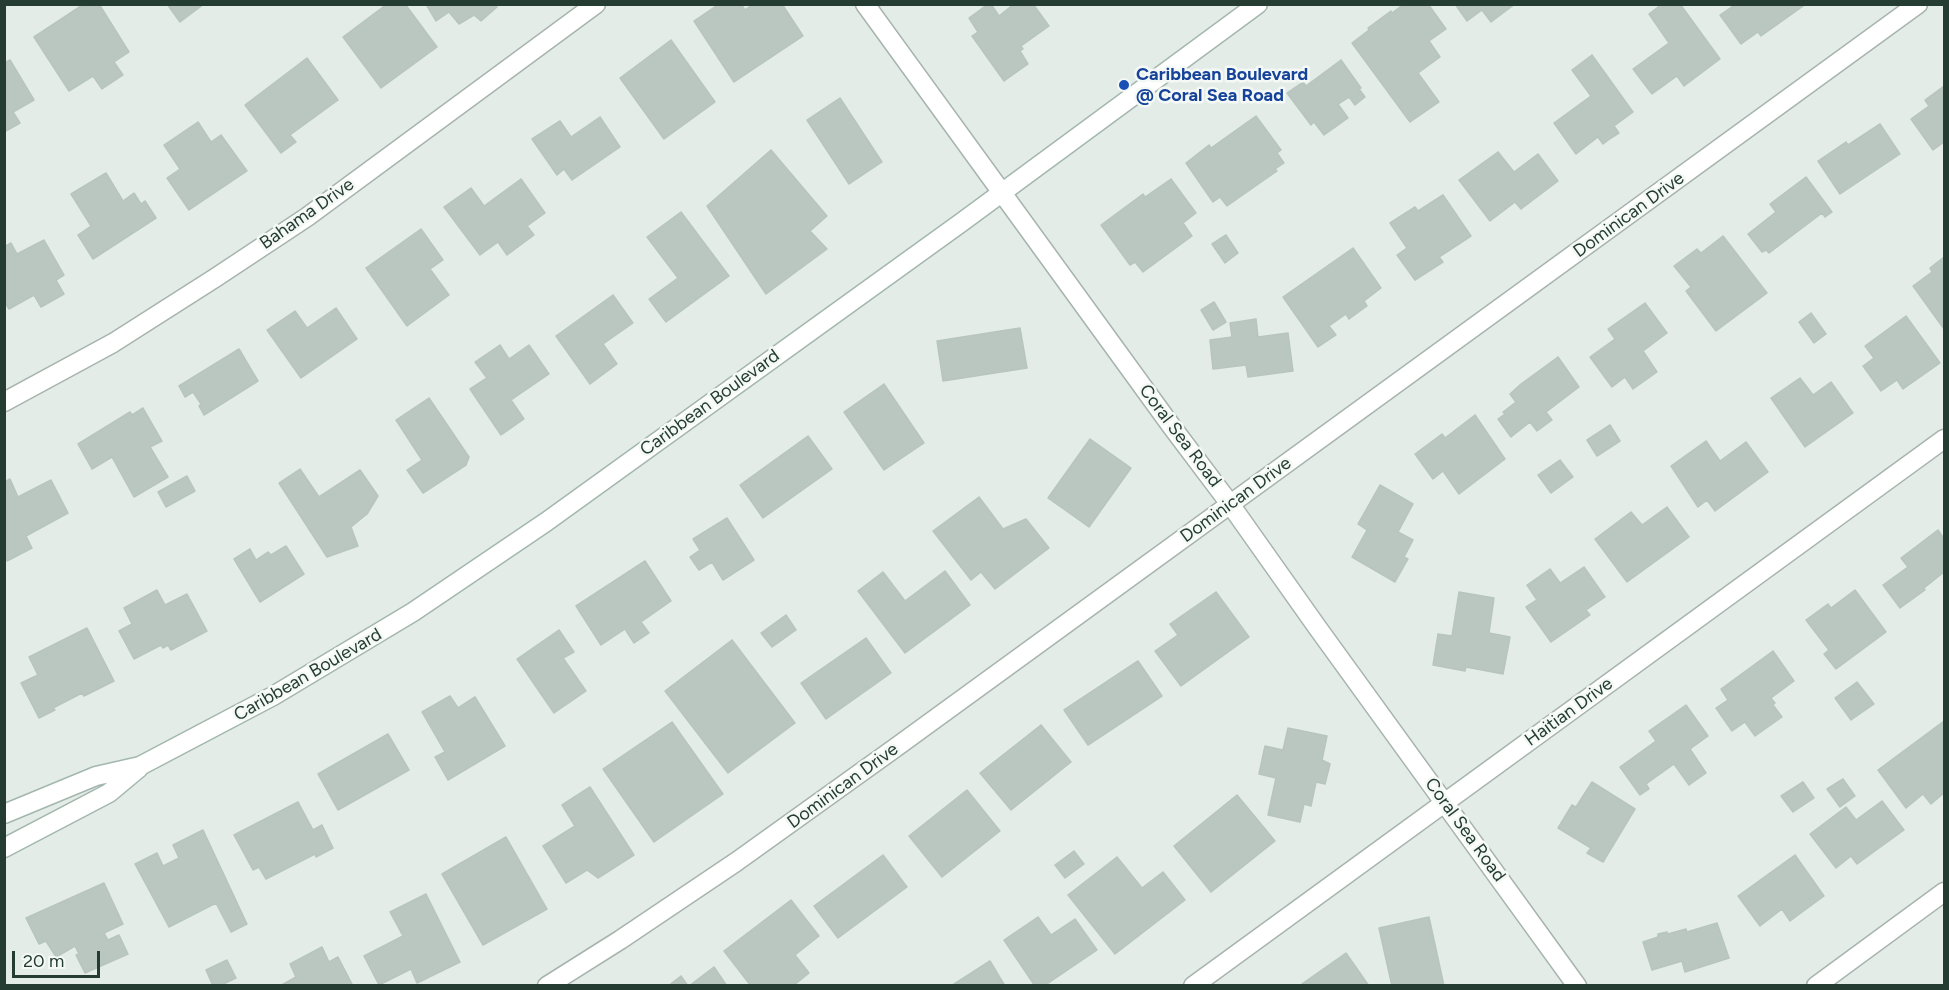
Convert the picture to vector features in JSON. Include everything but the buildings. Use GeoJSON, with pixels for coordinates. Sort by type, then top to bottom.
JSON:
{"type":"FeatureCollection","features":[{"type":"Feature","properties":{"kind":"street","name":"Bahama Drive"},"geometry":{"type":"LineString","coordinates":[[4,402],[113,343],[307,217],[596,4]]}},
{"type":"Feature","properties":{"kind":"street","name":"Coral Sea Road"},"geometry":{"type":"LineString","coordinates":[[866,4],[1577,986]]}},
{"type":"Feature","properties":{"kind":"street","name":"Caribbean Boulevard"},"geometry":{"type":"LineString","coordinates":[[4,814],[96,776],[140,766],[227,722],[318,670],[475,571],[1258,4]]}},
{"type":"Feature","properties":{"kind":"street","name":"Dominican Drive"},"geometry":{"type":"LineString","coordinates":[[547,986],[621,940],[759,845],[997,675],[1918,4]]}},
{"type":"Feature","properties":{"kind":"street","name":"Haitian Drive"},"geometry":{"type":"LineString","coordinates":[[1193,986],[1944,440]]}},
{"type":"Feature","properties":{"kind":"street","name":"Caribbean Boulevard"},"geometry":{"type":"LineString","coordinates":[[4,848],[109,794],[140,766]]}},
{"type":"Feature","properties":{"kind":"street"},"geometry":{"type":"LineString","coordinates":[[1816,986],[1944,892]]}},
{"type":"Feature","properties":{"kind":"place","name":"Caribbean Boulevard @ Coral Sea Road"},"geometry":{"type":"Point","coordinates":[1124,85]}}]}
